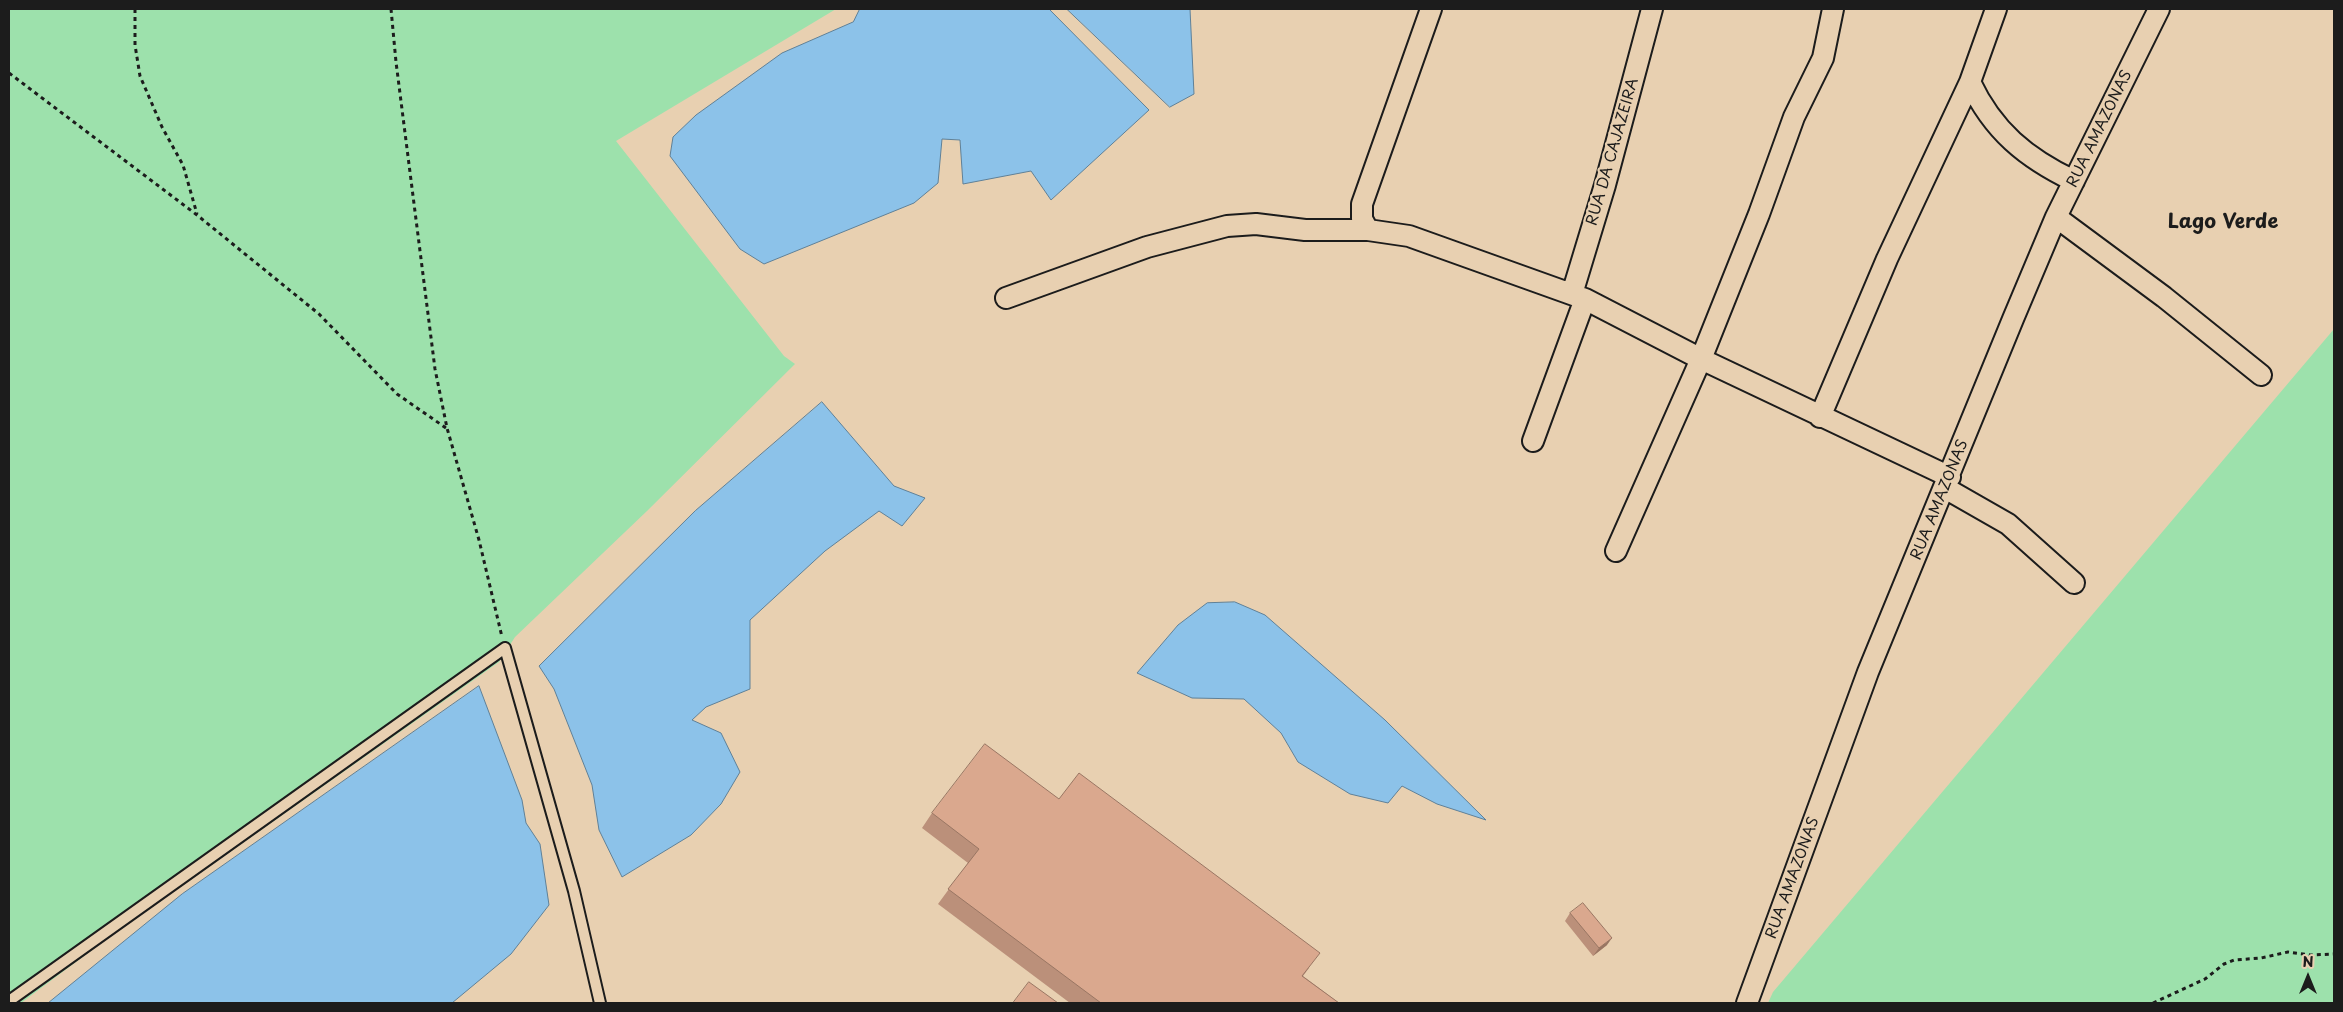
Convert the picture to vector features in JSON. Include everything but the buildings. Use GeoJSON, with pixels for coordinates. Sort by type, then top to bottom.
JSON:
{"type":"FeatureCollection","features":[{"type":"Feature","properties":{"kind":"street"},"geometry":{"type":"LineString","coordinates":[[1368,230],[1362,219],[1362,204],[1431,9]]}},
{"type":"Feature","properties":{"kind":"street","name":"RUA DA CAJAZEIRA"},"geometry":{"type":"LineString","coordinates":[[1533,441],[1578,297],[1605,185],[1652,9]]}},
{"type":"Feature","properties":{"kind":"street"},"geometry":{"type":"LineString","coordinates":[[1616,551],[1701,359],[1759,214],[1794,117],[1823,58],[1833,9]]}},
{"type":"Feature","properties":{"kind":"street"},"geometry":{"type":"LineString","coordinates":[[1820,417],[1887,259],[1970,82],[1996,9]]}},
{"type":"Feature","properties":{"kind":"street","name":"RUA AMAZONAS"},"geometry":{"type":"LineString","coordinates":[[1746,1003],[1868,672],[2056,217],[2159,9]]}},
{"type":"Feature","properties":{"kind":"street"},"geometry":{"type":"LineString","coordinates":[[1970,82],[1991,120],[2004,135],[2053,171],[2074,181]]}},
{"type":"Feature","properties":{"kind":"street"},"geometry":{"type":"LineString","coordinates":[[2056,217],[2164,297],[2261,375]]}},
{"type":"Feature","properties":{"kind":"street"},"geometry":{"type":"LineString","coordinates":[[1006,298],[1147,247],[1227,226],[1256,224],[1305,230],[1368,230],[1409,236],[1578,297],[1947,482],[2008,524],[2074,583]]}},
{"type":"Feature","properties":{"kind":"lane"},"geometry":{"type":"LineString","coordinates":[[9,1001],[505,648],[574,891],[600,1003]]}},
{"type":"Feature","properties":{"kind":"path"},"geometry":{"type":"LineString","coordinates":[[135,9],[135,45],[140,76],[162,127],[183,165],[197,215]]}},
{"type":"Feature","properties":{"kind":"path"},"geometry":{"type":"LineString","coordinates":[[391,9],[397,71],[435,369],[446,428],[479,540],[505,648]]}},
{"type":"Feature","properties":{"kind":"path"},"geometry":{"type":"LineString","coordinates":[[9,73],[197,215],[319,314],[397,394],[446,428]]}},
{"type":"Feature","properties":{"kind":"path"},"geometry":{"type":"LineString","coordinates":[[2153,1003],[2205,979],[2224,964],[2234,960],[2261,958],[2288,952],[2310,956],[2334,954]]}},
{"type":"Feature","properties":{"kind":"green space"},"geometry":{"type":"Polygon","coordinates":[[[9,9],[836,9],[616,141],[784,356],[795,364],[647,511],[515,637],[499,662],[108,938],[21,1003],[9,1003],[9,9]]]}},
{"type":"Feature","properties":{"kind":"green space"},"geometry":{"type":"Polygon","coordinates":[[[2334,329],[2334,1003],[1768,1003],[1773,992],[2334,329]]]}},
{"type":"Feature","properties":{"kind":"water"},"geometry":{"type":"Polygon","coordinates":[[[860,9],[1049,9],[1149,110],[1051,200],[1031,171],[963,184],[960,140],[942,139],[938,183],[914,203],[764,264],[740,249],[670,156],[673,137],[696,115],[782,53],[853,22],[860,9]]]}},
{"type":"Feature","properties":{"kind":"water"},"geometry":{"type":"Polygon","coordinates":[[[1067,9],[1190,9],[1194,94],[1170,107],[1067,9]]]}},
{"type":"Feature","properties":{"kind":"water"},"geometry":{"type":"Polygon","coordinates":[[[822,402],[894,486],[925,498],[902,526],[879,511],[825,551],[750,620],[750,689],[706,707],[692,720],[721,733],[740,772],[721,804],[691,835],[622,877],[599,830],[592,785],[554,689],[539,666],[695,511],[822,402]]]}},
{"type":"Feature","properties":{"kind":"water"},"geometry":{"type":"Polygon","coordinates":[[[1235,602],[1265,615],[1385,720],[1486,820],[1437,804],[1402,786],[1388,803],[1350,794],[1298,762],[1281,733],[1244,699],[1192,698],[1137,673],[1178,625],[1207,603],[1235,602]]]}},
{"type":"Feature","properties":{"kind":"water"},"geometry":{"type":"Polygon","coordinates":[[[479,686],[522,800],[526,823],[540,844],[549,905],[511,954],[452,1003],[48,1003],[182,894],[479,686]]]}},
{"type":"Feature","properties":{"kind":"district","name":"Lago Verde"},"geometry":{"type":"Point","coordinates":[2223,222]}}]}
